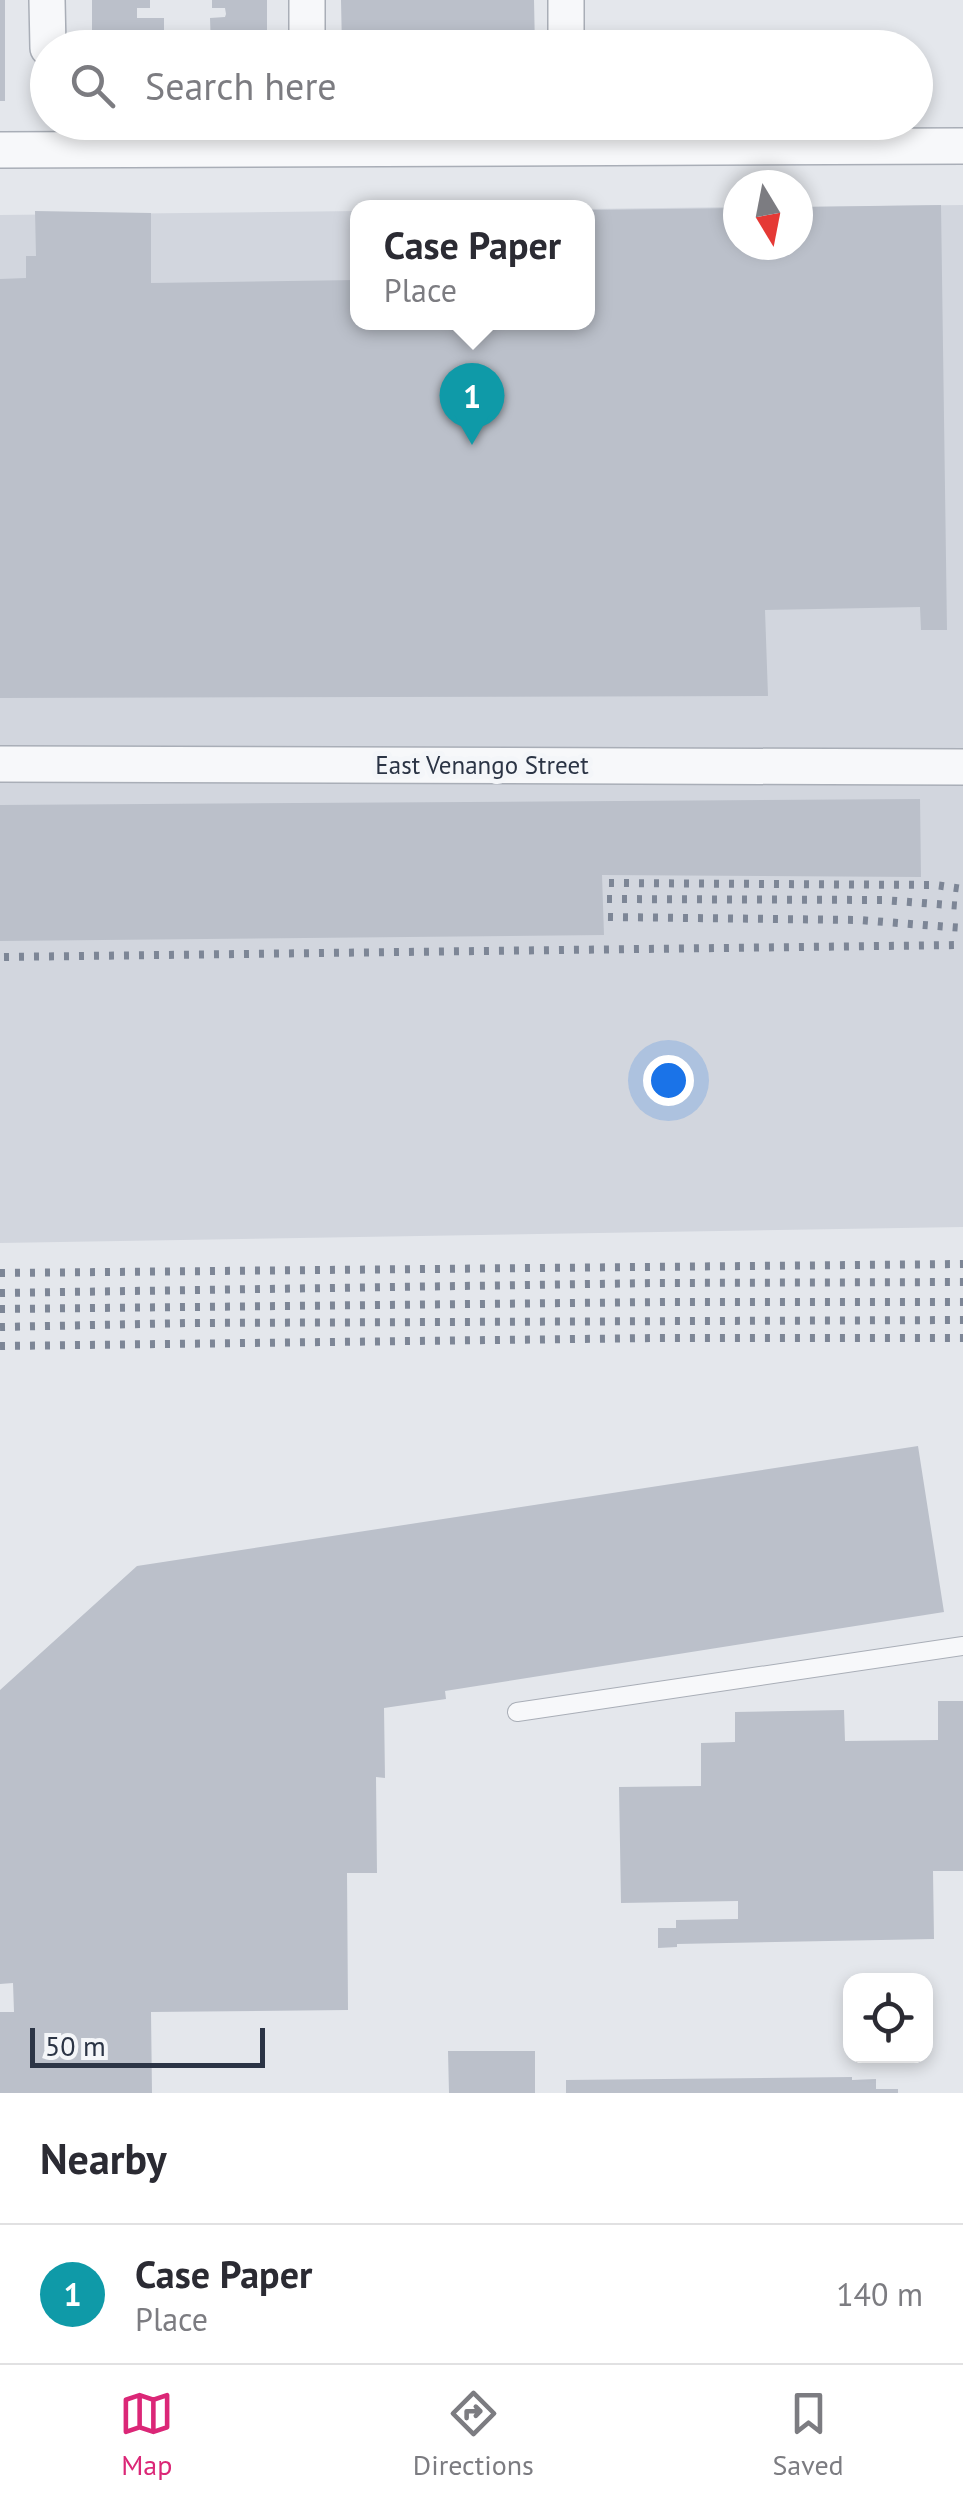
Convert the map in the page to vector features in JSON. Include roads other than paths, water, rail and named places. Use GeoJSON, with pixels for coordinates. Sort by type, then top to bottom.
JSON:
{"type":"FeatureCollection","features":[{"type":"Feature","properties":{"kind":"street"},"geometry":{"type":"LineString","coordinates":[[47,0],[48,30]]}},
{"type":"Feature","properties":{"kind":"street"},"geometry":{"type":"LineString","coordinates":[[307,0],[307,30]]}},
{"type":"Feature","properties":{"kind":"street"},"geometry":{"type":"LineString","coordinates":[[566,0],[566,30]]}},
{"type":"Feature","properties":{"kind":"street"},"geometry":{"type":"LineString","coordinates":[[0,150],[34,140]]}},
{"type":"Feature","properties":{"kind":"street"},"geometry":{"type":"LineString","coordinates":[[725,140],[963,146]]}},
{"type":"Feature","properties":{"kind":"street","name":"East Venango Street"},"geometry":{"type":"LineString","coordinates":[[0,764],[963,767]]}},
{"type":"Feature","properties":{"kind":"lane"},"geometry":{"type":"LineString","coordinates":[[517,1712],[963,1646]]}},
{"type":"Feature","properties":{"kind":"railway"},"geometry":{"type":"LineString","coordinates":[[609,883],[935,885],[963,889]]}},
{"type":"Feature","properties":{"kind":"railway"},"geometry":{"type":"LineString","coordinates":[[607,899],[883,900],[963,906]]}},
{"type":"Feature","properties":{"kind":"railway"},"geometry":{"type":"LineString","coordinates":[[608,917],[859,920],[963,928]]}},
{"type":"Feature","properties":{"kind":"railway"},"geometry":{"type":"LineString","coordinates":[[4,957],[963,945]]}},
{"type":"Feature","properties":{"kind":"railway"},"geometry":{"type":"LineString","coordinates":[[0,1273],[963,1264]]}},
{"type":"Feature","properties":{"kind":"railway"},"geometry":{"type":"LineString","coordinates":[[0,1293],[963,1282]]}},
{"type":"Feature","properties":{"kind":"railway"},"geometry":{"type":"LineString","coordinates":[[0,1309],[963,1302]]}},
{"type":"Feature","properties":{"kind":"railway"},"geometry":{"type":"LineString","coordinates":[[0,1327],[963,1320]]}},
{"type":"Feature","properties":{"kind":"railway"},"geometry":{"type":"LineString","coordinates":[[0,1346],[963,1338]]}},
{"type":"Feature","properties":{"kind":"place","name":"Case Paper"},"geometry":{"type":"Point","coordinates":[472,445]}}]}
